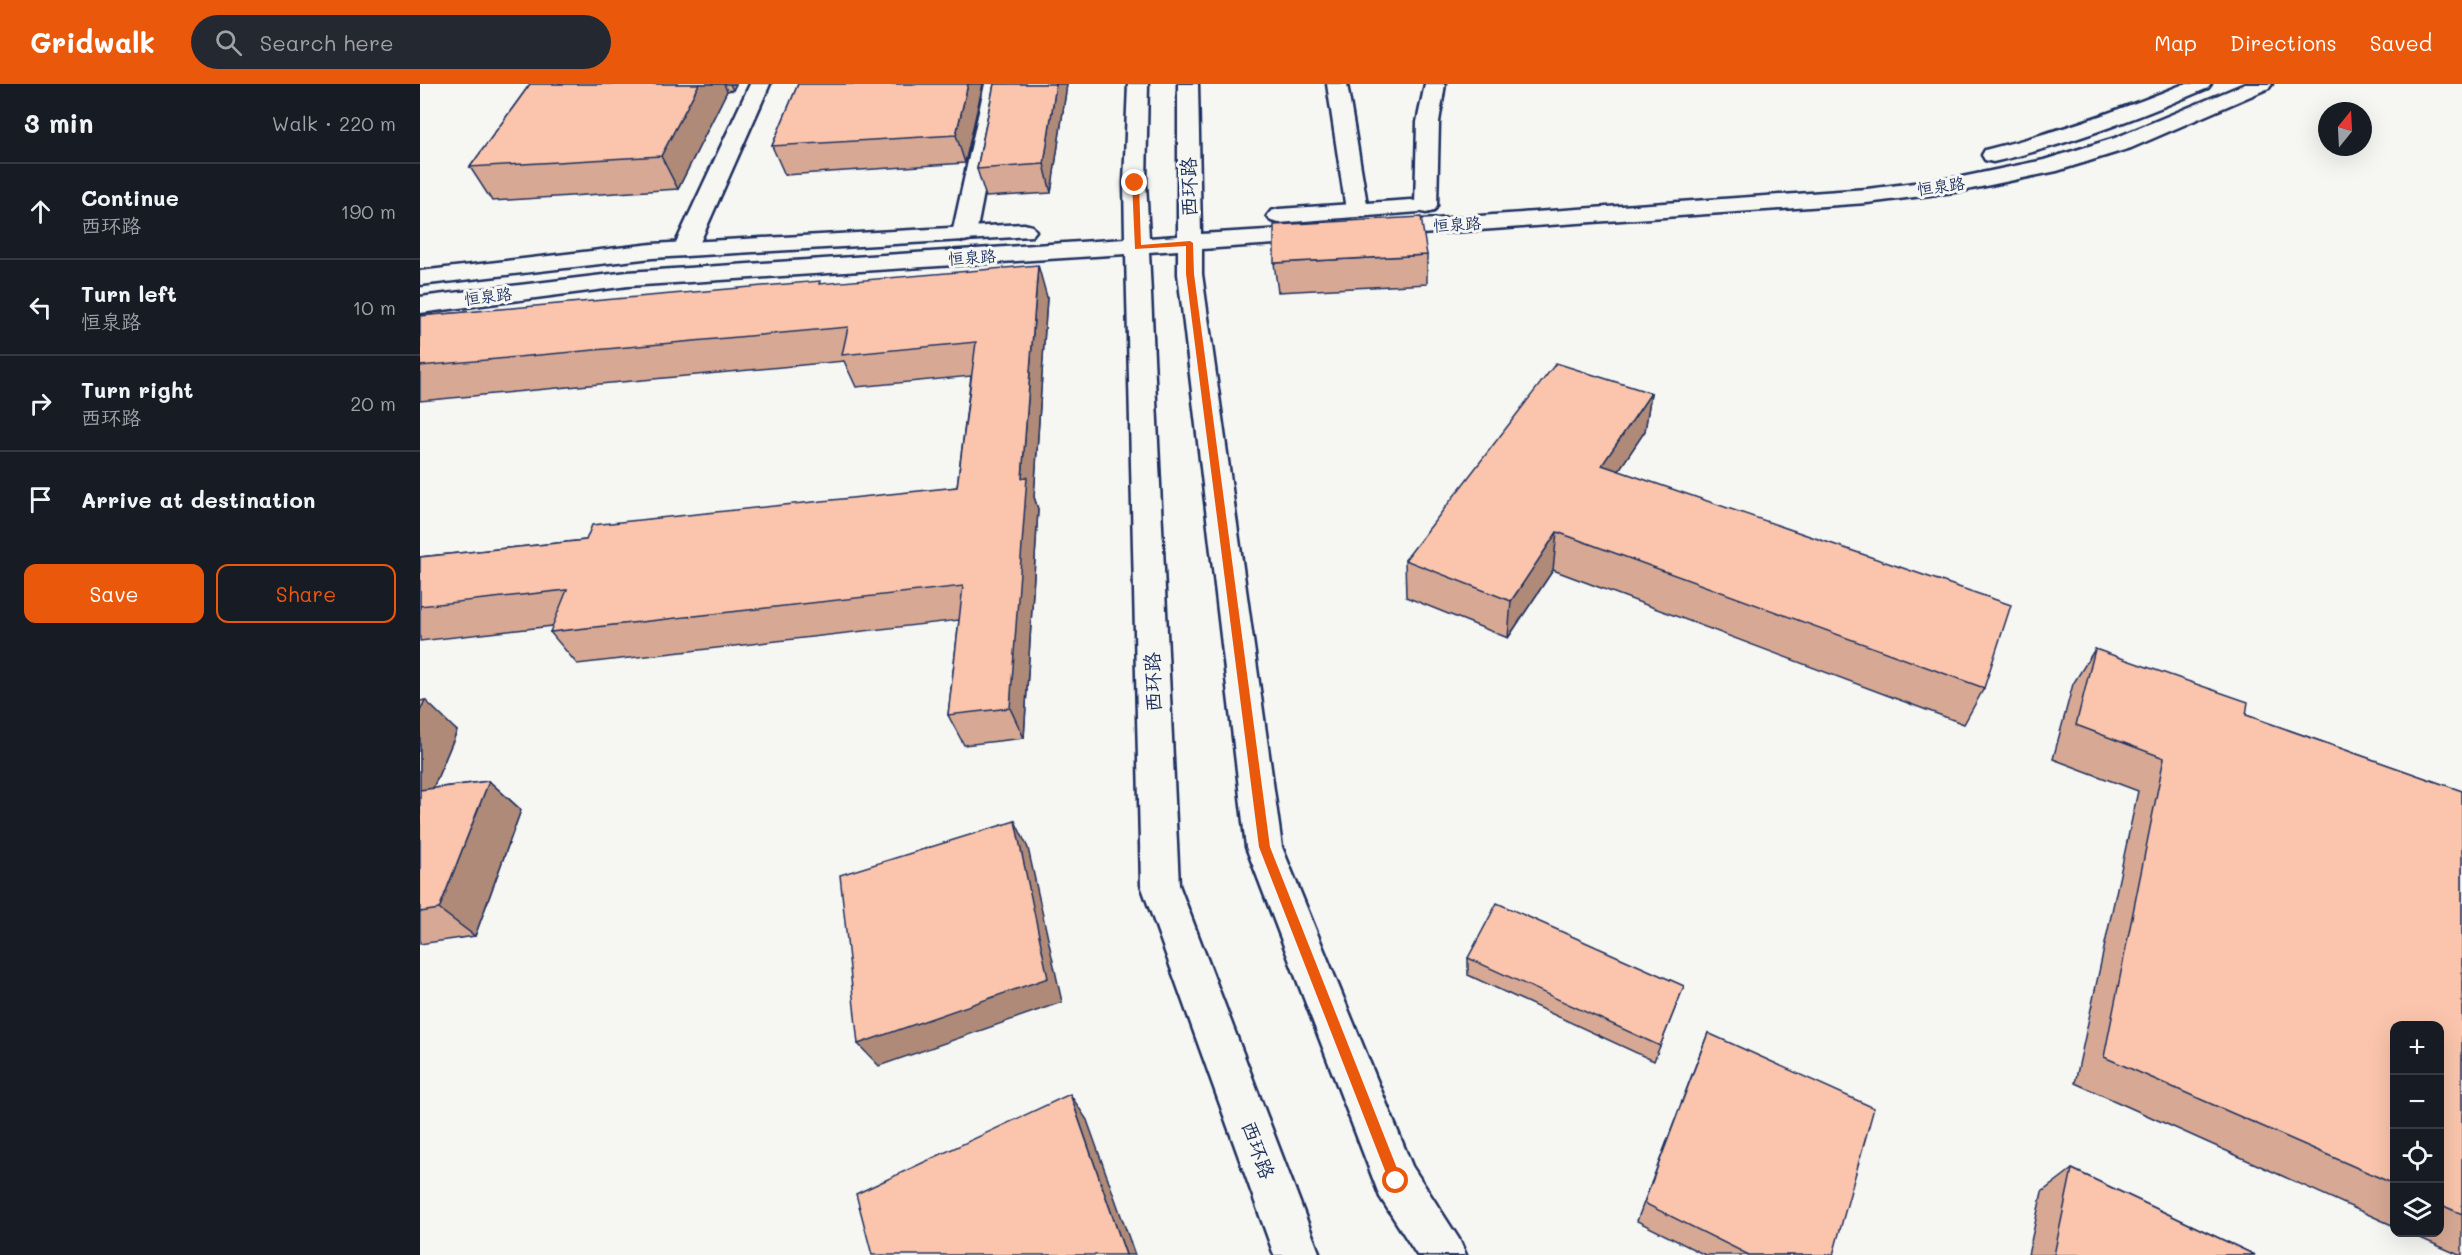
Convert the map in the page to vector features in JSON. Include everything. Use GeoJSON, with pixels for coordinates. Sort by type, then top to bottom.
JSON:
{"type":"FeatureCollection","features":[{"type":"Feature","properties":{"kind":"main road"},"geometry":{"type":"LineString","coordinates":[[685,249],[760,84]]}},
{"type":"Feature","properties":{"kind":"main road"},"geometry":{"type":"LineString","coordinates":[[964,234],[995,84]]}},
{"type":"Feature","properties":{"kind":"main road","name":"西环路"},"geometry":{"type":"LineString","coordinates":[[1138,84],[1137,236],[1160,885],[1297,1255]]}},
{"type":"Feature","properties":{"kind":"main road","name":"西环路"},"geometry":{"type":"LineString","coordinates":[[1188,84],[1190,274],[1264,847],[1396,1181],[1443,1255]]}},
{"type":"Feature","properties":{"kind":"main road"},"geometry":{"type":"LineString","coordinates":[[1337,84],[1358,210]]}},
{"type":"Feature","properties":{"kind":"main road"},"geometry":{"type":"LineString","coordinates":[[1426,206],[1428,122],[1435,84]]}},
{"type":"Feature","properties":{"kind":"main road","name":"恒泉路"},"geometry":{"type":"LineString","coordinates":[[1977,159],[2024,149],[2096,128],[2201,84]]}},
{"type":"Feature","properties":{"kind":"main road","name":"恒泉路"},"geometry":{"type":"LineString","coordinates":[[431,303],[628,279],[1137,236],[1867,196],[1962,184],[2049,166],[2123,144],[2262,84]]}},
{"type":"Feature","properties":{"kind":"main road","name":"恒泉路"},"geometry":{"type":"LineString","coordinates":[[1755,183],[1852,177],[1954,163]]}},
{"type":"Feature","properties":{"kind":"main road","name":"恒泉路"},"geometry":{"type":"LineString","coordinates":[[1189,233],[1358,210],[1696,187]]}},
{"type":"Feature","properties":{"kind":"main road","name":"恒泉路"},"geometry":{"type":"LineString","coordinates":[[420,278],[685,249],[964,234],[1137,236]]}},
{"type":"Feature","properties":{"kind":"main road"},"geometry":{"type":"LineString","coordinates":[[426,329],[431,303]]}},
{"type":"Feature","properties":{"kind":"building"},"geometry":{"type":"Polygon","coordinates":[[[530,84],[699,84],[661,156],[470,167],[530,84]]]}},
{"type":"Feature","properties":{"kind":"building"},"geometry":{"type":"Polygon","coordinates":[[[798,84],[968,84],[956,135],[772,146],[798,84]]]}},
{"type":"Feature","properties":{"kind":"building"},"geometry":{"type":"Polygon","coordinates":[[[994,84],[1056,84],[1044,164],[977,169],[994,84]]]}},
{"type":"Feature","properties":{"kind":"building"},"geometry":{"type":"Polygon","coordinates":[[[1421,217],[1427,255],[1274,263],[1274,225],[1421,217]]]}},
{"type":"Feature","properties":{"kind":"building"},"geometry":{"type":"Polygon","coordinates":[[[1038,265],[1022,478],[1027,477],[1010,708],[948,715],[963,586],[550,632],[567,590],[420,606],[420,557],[586,540],[592,525],[957,487],[976,342],[842,355],[848,327],[420,366],[420,316],[820,281],[819,284],[1038,265]]]}},
{"type":"Feature","properties":{"kind":"building"},"geometry":{"type":"Polygon","coordinates":[[[1556,363],[1651,393],[1602,465],[2011,605],[1984,688],[1557,532],[1511,601],[1405,560],[1556,363]]]}},
{"type":"Feature","properties":{"kind":"building"},"geometry":{"type":"Polygon","coordinates":[[[2095,649],[2248,702],[2246,715],[2462,791],[2462,1214],[2444,1206],[2444,1021],[2390,1021],[2390,1182],[2104,1057],[2164,758],[2076,725],[2095,649]]]}},
{"type":"Feature","properties":{"kind":"building"},"geometry":{"type":"Polygon","coordinates":[[[425,700],[420,711],[420,701],[425,700]]]}},
{"type":"Feature","properties":{"kind":"building"},"geometry":{"type":"Polygon","coordinates":[[[489,781],[439,909],[420,912],[420,790],[489,781]]]}},
{"type":"Feature","properties":{"kind":"building"},"geometry":{"type":"Polygon","coordinates":[[[1015,821],[1048,978],[858,1044],[840,875],[1015,821]]]}},
{"type":"Feature","properties":{"kind":"building"},"geometry":{"type":"Polygon","coordinates":[[[1497,903],[1684,986],[1660,1046],[1468,958],[1497,903]]]}},
{"type":"Feature","properties":{"kind":"building"},"geometry":{"type":"Polygon","coordinates":[[[1708,1033],[1874,1108],[1833,1255],[1749,1255],[1644,1203],[1708,1033]]]}},
{"type":"Feature","properties":{"kind":"building"},"geometry":{"type":"Polygon","coordinates":[[[1070,1094],[1126,1255],[872,1255],[856,1194],[1070,1094]]]}},
{"type":"Feature","properties":{"kind":"building"},"geometry":{"type":"Polygon","coordinates":[[[2072,1169],[2255,1255],[2054,1255],[2072,1169]]]}},
{"type":"Feature","properties":{"kind":"route"},"geometry":{"type":"LineString","coordinates":[[1135,183],[1137,247],[1190,243],[1190,274],[1264,847],[1396,1181]]}}]}
